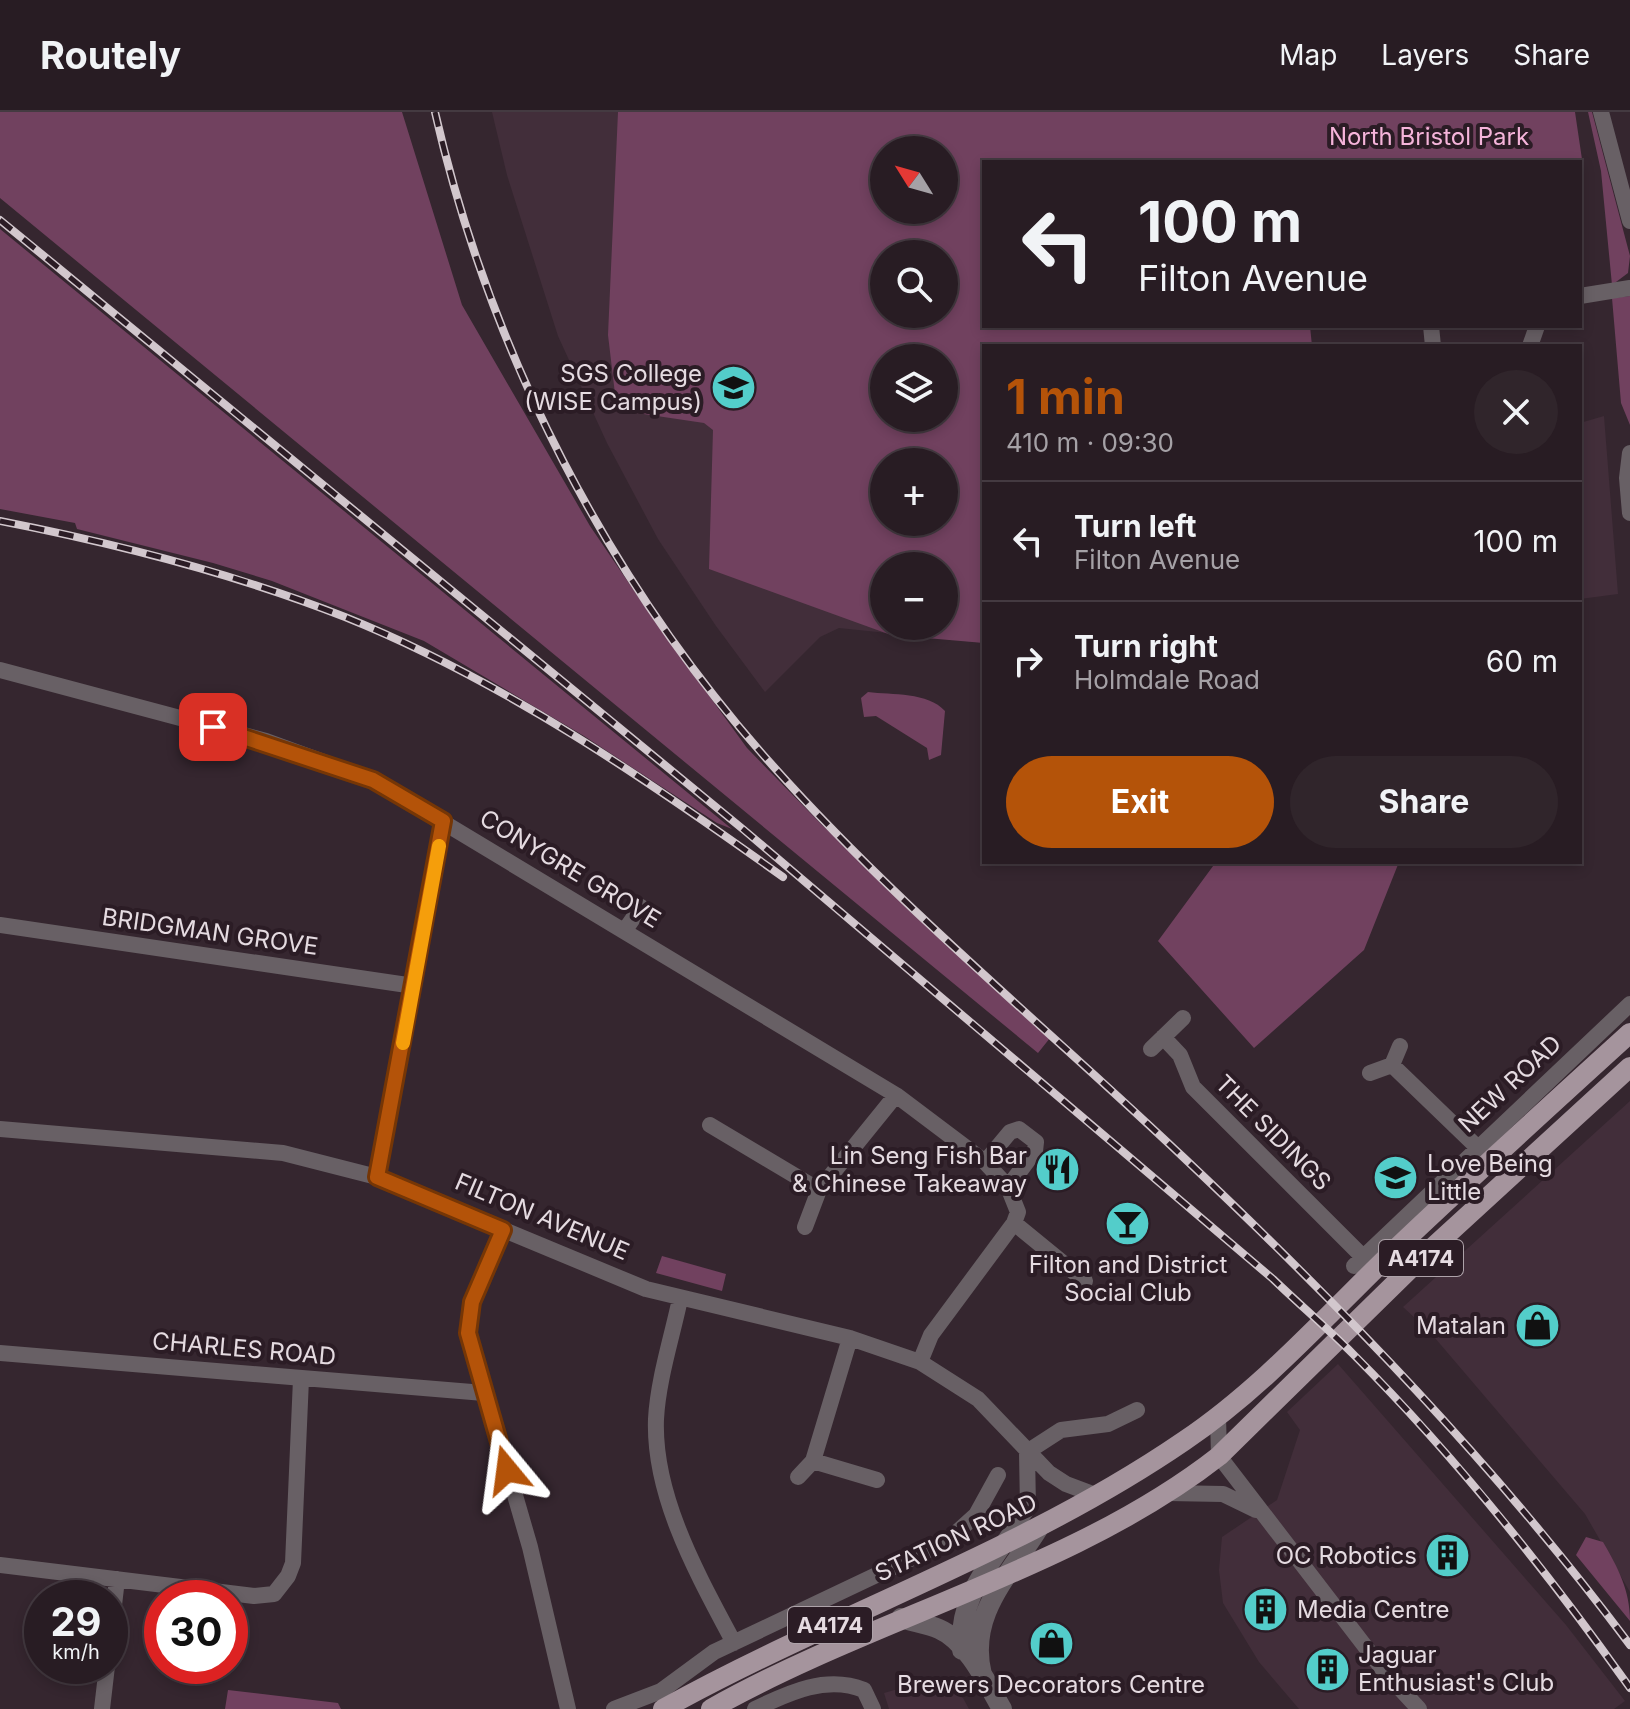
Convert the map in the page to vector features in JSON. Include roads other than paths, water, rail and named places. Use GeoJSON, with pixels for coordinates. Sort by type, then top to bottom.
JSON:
{"type":"FeatureCollection","features":[{"type":"Feature","properties":{"kind":"main road","name":"STATION ROAD"},"geometry":{"type":"LineString","coordinates":[[663,1709],[758,1659],[1038,1529],[1098,1496],[1218,1416],[1294,1349],[1403,1242],[1630,1033]]}},
{"type":"Feature","properties":{"kind":"main road","name":"STATION ROAD"},"geometry":{"type":"LineString","coordinates":[[711,1709],[901,1618],[1012,1570],[1168,1493],[1219,1456],[1417,1262],[1630,1067]]}},
{"type":"Feature","properties":{"kind":"street"},"geometry":{"type":"LineString","coordinates":[[1601,112],[1630,221]]}},
{"type":"Feature","properties":{"kind":"street"},"geometry":{"type":"LineString","coordinates":[[1582,296],[1630,288]]}},
{"type":"Feature","properties":{"kind":"street"},"geometry":{"type":"LineString","coordinates":[[1630,453],[1627,478],[1630,513]]}},
{"type":"Feature","properties":{"kind":"street","name":"CONYGRE GROVE"},"geometry":{"type":"LineString","coordinates":[[0,670],[266,741],[373,780],[896,1095],[985,1162],[1008,1187]]}},
{"type":"Feature","properties":{"kind":"street"},"geometry":{"type":"LineString","coordinates":[[377,1177],[443,821]]}},
{"type":"Feature","properties":{"kind":"street"},"geometry":{"type":"LineString","coordinates":[[625,930],[641,907]]}},
{"type":"Feature","properties":{"kind":"street","name":"BRIDGMAN GROVE"},"geometry":{"type":"LineString","coordinates":[[0,925],[414,986]]}},
{"type":"Feature","properties":{"kind":"street","name":"NEW ROAD"},"geometry":{"type":"LineString","coordinates":[[1358,1260],[1630,1004]]}},
{"type":"Feature","properties":{"kind":"street","name":"THE SIDINGS"},"geometry":{"type":"LineString","coordinates":[[1183,1018],[1157,1043],[1180,1055],[1193,1087],[1358,1260]]}},
{"type":"Feature","properties":{"kind":"street"},"geometry":{"type":"LineString","coordinates":[[1370,1073],[1392,1065],[1400,1046]]}},
{"type":"Feature","properties":{"kind":"street"},"geometry":{"type":"LineString","coordinates":[[1392,1065],[1477,1147]]}},
{"type":"Feature","properties":{"kind":"street"},"geometry":{"type":"LineString","coordinates":[[805,1227],[819,1190],[896,1095]]}},
{"type":"Feature","properties":{"kind":"street"},"geometry":{"type":"LineString","coordinates":[[710,1125],[819,1190]]}},
{"type":"Feature","properties":{"kind":"street","name":"FILTON AVENUE"},"geometry":{"type":"LineString","coordinates":[[0,1129],[270,1151],[342,1165],[614,1278],[680,1299],[850,1338],[920,1362],[978,1399],[1057,1479],[1098,1496]]}},
{"type":"Feature","properties":{"kind":"street"},"geometry":{"type":"LineString","coordinates":[[920,1362],[931,1335],[1014,1223],[1018,1212],[1008,1187],[1035,1151],[1036,1142],[1019,1129],[1010,1132],[985,1162]]}},
{"type":"Feature","properties":{"kind":"street"},"geometry":{"type":"LineString","coordinates":[[1014,1223],[1078,1276],[1060,1285]]}},
{"type":"Feature","properties":{"kind":"street"},"geometry":{"type":"LineString","coordinates":[[503,1230],[472,1302],[468,1333],[530,1547],[568,1709]]}},
{"type":"Feature","properties":{"kind":"street"},"geometry":{"type":"LineString","coordinates":[[680,1299],[656,1418],[660,1459],[687,1548],[734,1643]]}},
{"type":"Feature","properties":{"kind":"street"},"geometry":{"type":"LineString","coordinates":[[798,1477],[813,1461],[850,1338]]}},
{"type":"Feature","properties":{"kind":"street","name":"CHARLES ROAD"},"geometry":{"type":"LineString","coordinates":[[0,1353],[484,1393]]}},
{"type":"Feature","properties":{"kind":"street"},"geometry":{"type":"LineString","coordinates":[[0,1565],[254,1596],[274,1594],[293,1563],[301,1379]]}},
{"type":"Feature","properties":{"kind":"street"},"geometry":{"type":"LineString","coordinates":[[962,1650],[961,1619],[972,1588],[1028,1508],[1027,1452],[1061,1430],[1108,1424],[1137,1410]]}},
{"type":"Feature","properties":{"kind":"street"},"geometry":{"type":"LineString","coordinates":[[1218,1416],[1219,1456],[1376,1662],[1419,1709]]}},
{"type":"Feature","properties":{"kind":"street"},"geometry":{"type":"LineString","coordinates":[[813,1461],[877,1480]]}},
{"type":"Feature","properties":{"kind":"street","name":"STATION ROAD"},"geometry":{"type":"LineString","coordinates":[[614,1709],[661,1691],[702,1659],[946,1542],[976,1515],[998,1475]]}},
{"type":"Feature","properties":{"kind":"street"},"geometry":{"type":"LineString","coordinates":[[1168,1493],[1223,1494],[1264,1515]]}},
{"type":"Feature","properties":{"kind":"street"},"geometry":{"type":"LineString","coordinates":[[982,1675],[976,1642],[980,1622],[1038,1529]]}},
{"type":"Feature","properties":{"kind":"street"},"geometry":{"type":"LineString","coordinates":[[901,1618],[938,1628],[962,1650],[982,1675],[1002,1709]]}},
{"type":"Feature","properties":{"kind":"street"},"geometry":{"type":"LineString","coordinates":[[755,1709],[814,1685],[843,1681],[864,1690],[873,1709]]}},
{"type":"Feature","properties":{"kind":"street"},"geometry":{"type":"LineString","coordinates":[[102,1709],[105,1684]]}},
{"type":"Feature","properties":{"kind":"railway"},"geometry":{"type":"LineString","coordinates":[[435,112],[459,202],[488,290],[523,376],[563,460],[608,542],[658,620],[713,695],[773,766],[871,868],[1182,1156],[1359,1331],[1527,1515],[1630,1645]]}},
{"type":"Feature","properties":{"kind":"railway"},"geometry":{"type":"LineString","coordinates":[[0,220],[744,830],[1273,1279],[1353,1354],[1464,1474],[1533,1558],[1630,1688]]}},
{"type":"Feature","properties":{"kind":"railway"},"geometry":{"type":"LineString","coordinates":[[0,521],[218,573],[303,601],[403,642],[460,670],[572,734],[783,877]]}},
{"type":"Feature","properties":{"kind":"place","name":"SGS College (WISE Campus)"},"geometry":{"type":"Point","coordinates":[733,388]}},
{"type":"Feature","properties":{"kind":"place","name":"Lin Seng Fish Bar & Chinese Takeaway"},"geometry":{"type":"Point","coordinates":[1058,1170]}},
{"type":"Feature","properties":{"kind":"place","name":"Love Being Little"},"geometry":{"type":"Point","coordinates":[1396,1178]}},
{"type":"Feature","properties":{"kind":"place","name":"Filton and District Social Club"},"geometry":{"type":"Point","coordinates":[1128,1223]}},
{"type":"Feature","properties":{"kind":"place","name":"Matalan"},"geometry":{"type":"Point","coordinates":[1537,1326]}},
{"type":"Feature","properties":{"kind":"place","name":"OC Robotics"},"geometry":{"type":"Point","coordinates":[1448,1556]}},
{"type":"Feature","properties":{"kind":"place","name":"Media Centre"},"geometry":{"type":"Point","coordinates":[1266,1610]}},
{"type":"Feature","properties":{"kind":"place","name":"Brewers Decorators Centre"},"geometry":{"type":"Point","coordinates":[1051,1643]}},
{"type":"Feature","properties":{"kind":"place","name":"Jaguar Enthusiast's Club"},"geometry":{"type":"Point","coordinates":[1327,1669]}},
{"type":"Feature","properties":{"kind":"park label","name":"North Bristol Park"},"geometry":{"type":"Point","coordinates":[1429,137]}}]}
